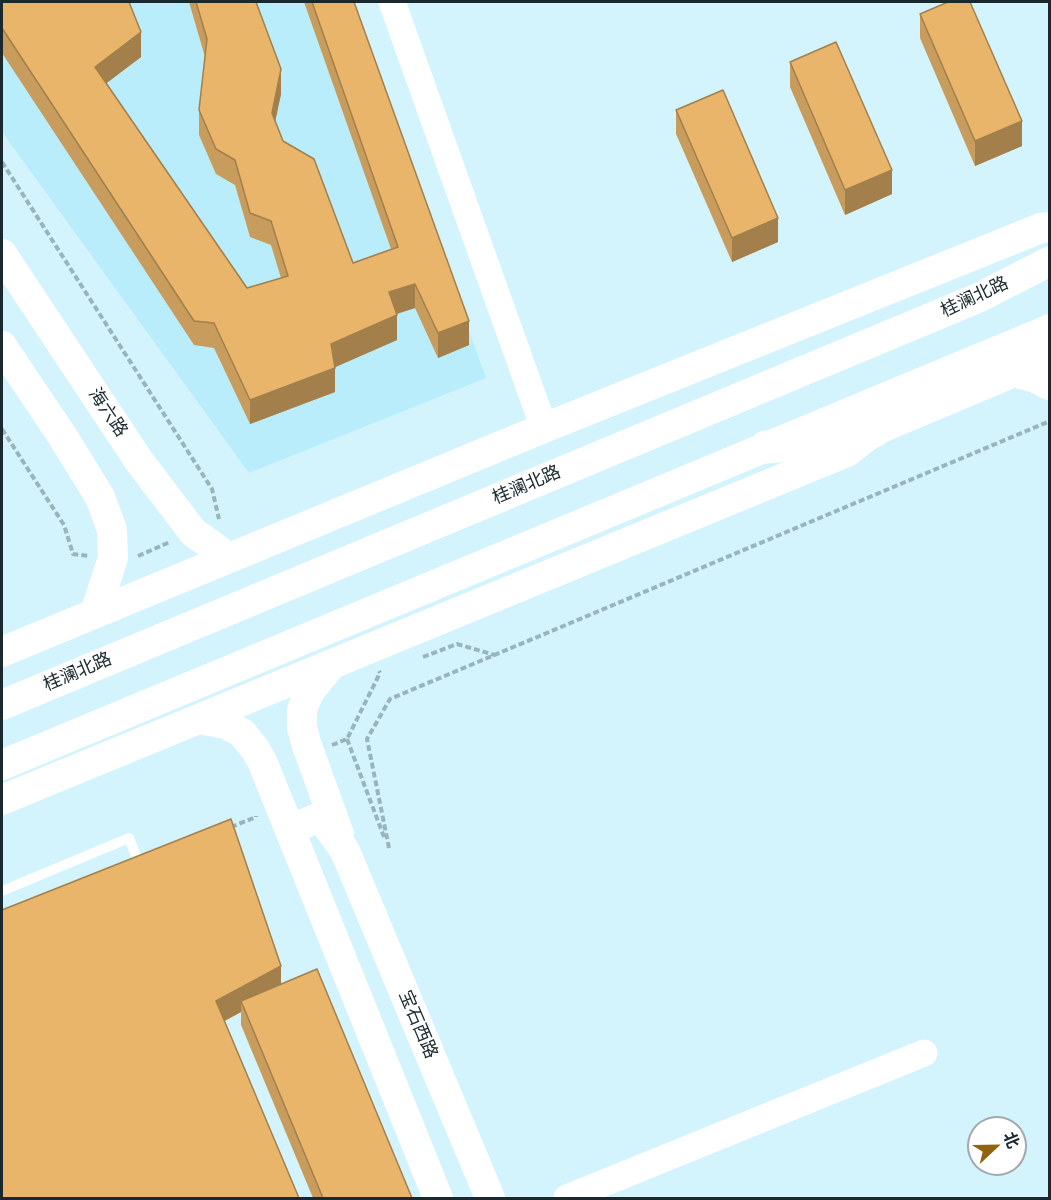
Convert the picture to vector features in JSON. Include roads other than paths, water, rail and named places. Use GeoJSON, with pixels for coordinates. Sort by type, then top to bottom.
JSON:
{"type":"FeatureCollection","features":[{"type":"Feature","properties":{"kind":"main road"},"geometry":{"type":"LineString","coordinates":[[2,652],[544,428],[1041,228],[1050,227]]}},
{"type":"Feature","properties":{"kind":"main road","name":"海六路"},"geometry":{"type":"LineString","coordinates":[[2,254],[139,461],[211,526],[229,558]]}},
{"type":"Feature","properties":{"kind":"main road","name":"桂澜北路"},"geometry":{"type":"LineString","coordinates":[[2,705],[978,298],[1050,261]]}},
{"type":"Feature","properties":{"kind":"main road"},"geometry":{"type":"LineString","coordinates":[[2,765],[1050,329]]}},
{"type":"Feature","properties":{"kind":"main road"},"geometry":{"type":"LineString","coordinates":[[2,346],[100,497],[112,530],[113,558],[95,613]]}},
{"type":"Feature","properties":{"kind":"main road"},"geometry":{"type":"LineString","coordinates":[[766,447],[801,444],[874,431],[1050,357]]}},
{"type":"Feature","properties":{"kind":"main road"},"geometry":{"type":"LineString","coordinates":[[2,800],[847,452],[874,431]]}},
{"type":"Feature","properties":{"kind":"main road","name":"宝石西路"},"geometry":{"type":"LineString","coordinates":[[331,665],[309,692],[302,710],[302,726],[306,743],[345,851],[490,1198]]}},
{"type":"Feature","properties":{"kind":"main road"},"geometry":{"type":"LineString","coordinates":[[199,719],[226,724],[242,733],[255,748],[262,761],[438,1198]]}},
{"type":"Feature","properties":{"kind":"main road","name":"宝石西路"},"geometry":{"type":"LineString","coordinates":[[290,829],[321,817],[345,851]]}},
{"type":"Feature","properties":{"kind":"street"},"geometry":{"type":"LineString","coordinates":[[392,2],[544,428]]}},
{"type":"Feature","properties":{"kind":"street"},"geometry":{"type":"LineString","coordinates":[[1011,373],[1034,379],[1050,387]]}},
{"type":"Feature","properties":{"kind":"street"},"geometry":{"type":"LineString","coordinates":[[567,1198],[924,1053]]}},
{"type":"Feature","properties":{"kind":"lane"},"geometry":{"type":"LineString","coordinates":[[2,891],[129,838],[144,878]]}}]}
